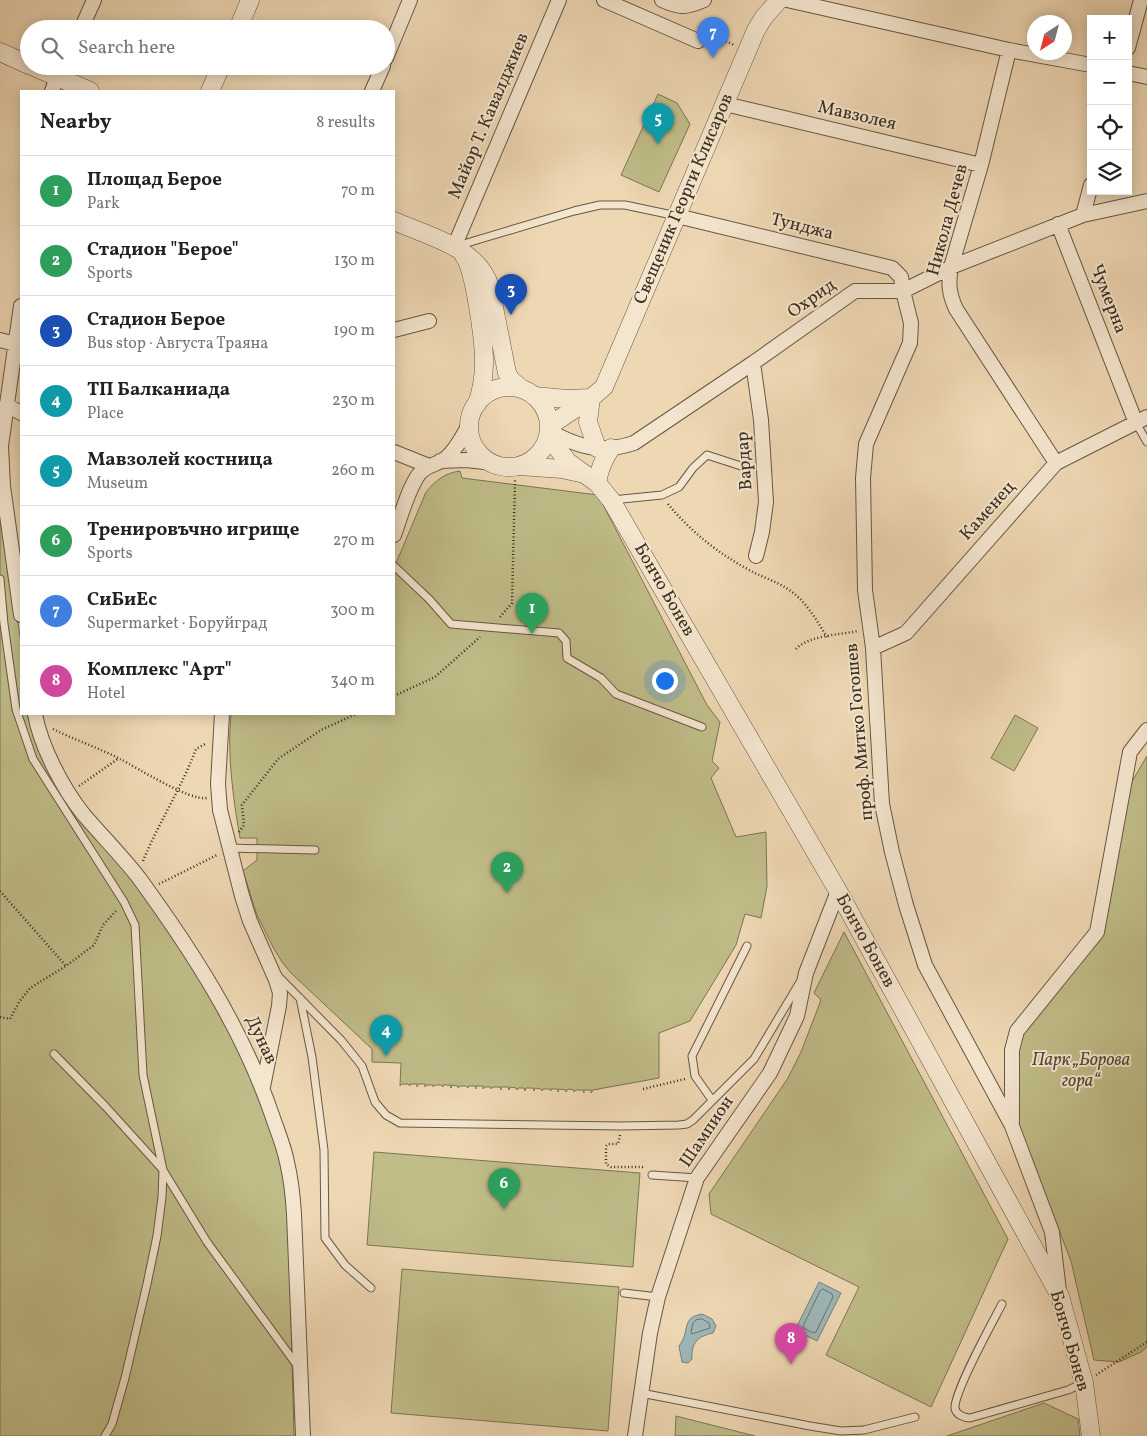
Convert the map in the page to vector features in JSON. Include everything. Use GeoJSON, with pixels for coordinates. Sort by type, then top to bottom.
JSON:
{"type":"FeatureCollection","features":[{"type":"Feature","properties":{"kind":"street"},"geometry":{"type":"LineString","coordinates":[[85,20],[94,0]]}},
{"type":"Feature","properties":{"kind":"street"},"geometry":{"type":"LineString","coordinates":[[242,20],[250,0]]}},
{"type":"Feature","properties":{"kind":"street"},"geometry":{"type":"LineString","coordinates":[[395,36],[410,0]]}},
{"type":"Feature","properties":{"kind":"street","name":"Майор Т. Кавалджиев"},"geometry":{"type":"LineString","coordinates":[[454,247],[559,0]]}},
{"type":"Feature","properties":{"kind":"street"},"geometry":{"type":"LineString","coordinates":[[604,0],[698,41]]}},
{"type":"Feature","properties":{"kind":"street"},"geometry":{"type":"LineString","coordinates":[[662,0],[683,7],[704,0]]}},
{"type":"Feature","properties":{"kind":"street","name":"Свещеник Георги Клисаров"},"geometry":{"type":"LineString","coordinates":[[549,431],[604,388],[608,381],[756,30],[764,17],[779,0]]}},
{"type":"Feature","properties":{"kind":"street"},"geometry":{"type":"LineString","coordinates":[[786,0],[1009,50],[1087,64]]}},
{"type":"Feature","properties":{"kind":"street"},"geometry":{"type":"LineString","coordinates":[[1132,33],[1141,0]]}},
{"type":"Feature","properties":{"kind":"street","name":"Никола Дечев"},"geometry":{"type":"LineString","coordinates":[[1009,50],[981,165],[948,282],[950,295],[956,309],[1056,463]]}},
{"type":"Feature","properties":{"kind":"street"},"geometry":{"type":"LineString","coordinates":[[0,52],[20,61]]}},
{"type":"Feature","properties":{"kind":"street"},"geometry":{"type":"LineString","coordinates":[[1132,74],[1147,77]]}},
{"type":"Feature","properties":{"kind":"street"},"geometry":{"type":"LineString","coordinates":[[43,75],[54,84],[85,90]]}},
{"type":"Feature","properties":{"kind":"street"},"geometry":{"type":"LineString","coordinates":[[210,90],[217,75]]}},
{"type":"Feature","properties":{"kind":"street"},"geometry":{"type":"LineString","coordinates":[[372,90],[379,75]]}},
{"type":"Feature","properties":{"kind":"street","name":"Мавзолея"},"geometry":{"type":"LineString","coordinates":[[725,104],[981,165]]}},
{"type":"Feature","properties":{"kind":"street"},"geometry":{"type":"LineString","coordinates":[[1083,215],[1088,195]]}},
{"type":"Feature","properties":{"kind":"street","name":"Охрид"},"geometry":{"type":"LineString","coordinates":[[549,431],[574,444],[618,448],[634,443],[753,363],[855,291],[903,291],[951,267],[1058,224],[1083,215],[1147,201]]}},
{"type":"Feature","properties":{"kind":"street","name":"Тунджа"},"geometry":{"type":"LineString","coordinates":[[677,216],[892,268],[901,277],[903,291]]}},
{"type":"Feature","properties":{"kind":"street"},"geometry":{"type":"LineString","coordinates":[[395,221],[454,247],[472,258],[487,276],[506,369],[511,380],[528,392],[545,409],[549,431],[542,450],[530,461],[516,466]]}},
{"type":"Feature","properties":{"kind":"street","name":"Чумерна"},"geometry":{"type":"LineString","coordinates":[[1058,224],[1142,420]]}},
{"type":"Feature","properties":{"kind":"street"},"geometry":{"type":"LineString","coordinates":[[454,247],[465,257],[471,271],[483,347],[484,369],[477,404]]}},
{"type":"Feature","properties":{"kind":"street","name":"проф. Митко Гогошев"},"geometry":{"type":"LineString","coordinates":[[903,291],[911,323],[910,343],[866,444],[863,478],[864,590],[872,648],[882,804],[906,905],[925,965],[1012,1126],[1052,1232],[1060,1296]]}},
{"type":"Feature","properties":{"kind":"street"},"geometry":{"type":"LineString","coordinates":[[20,312],[3,414],[1,446],[2,476],[20,608]]}},
{"type":"Feature","properties":{"kind":"street"},"geometry":{"type":"LineString","coordinates":[[395,330],[429,321]]}},
{"type":"Feature","properties":{"kind":"street"},"geometry":{"type":"LineString","coordinates":[[0,340],[15,344]]}},
{"type":"Feature","properties":{"kind":"street","name":"Вардар"},"geometry":{"type":"LineString","coordinates":[[753,363],[761,420],[766,502],[762,532],[756,556]]}},
{"type":"Feature","properties":{"kind":"street"},"geometry":{"type":"LineString","coordinates":[[395,452],[434,463],[466,460],[505,466],[562,469],[590,478],[599,471],[603,460],[604,448],[588,422],[591,398],[566,399],[509,387],[497,389],[486,395],[472,412],[470,434],[475,446],[483,456],[494,463]]}},
{"type":"Feature","properties":{"kind":"street"},"geometry":{"type":"LineString","coordinates":[[3,414],[20,412]]}},
{"type":"Feature","properties":{"kind":"street","name":"Каменец"},"geometry":{"type":"LineString","coordinates":[[872,648],[906,633],[1056,463],[1142,420]]}},
{"type":"Feature","properties":{"kind":"street"},"geometry":{"type":"LineString","coordinates":[[395,532],[416,479],[421,472],[447,457],[455,448],[470,423]]}},
{"type":"Feature","properties":{"kind":"street","name":"Бончо Бонев"},"geometry":{"type":"LineString","coordinates":[[549,431],[568,462],[590,478],[611,500],[838,891],[1060,1296],[1084,1382],[1090,1436]]}},
{"type":"Feature","properties":{"kind":"street","name":"Дунав"},"geometry":{"type":"LineString","coordinates":[[35,715],[45,750],[70,793],[84,815],[138,877],[194,957],[230,1017],[262,1087],[284,1148],[292,1188],[303,1436]]}},
{"type":"Feature","properties":{"kind":"street"},"geometry":{"type":"LineString","coordinates":[[222,715],[218,796],[228,848],[248,914],[278,987],[280,1001],[262,1087]]}},
{"type":"Feature","properties":{"kind":"street"},"geometry":{"type":"LineString","coordinates":[[1012,1126],[1012,1050],[1017,1031],[1097,932],[1130,752],[1147,730]]}},
{"type":"Feature","properties":{"kind":"street","name":"Шампион"},"geometry":{"type":"LineString","coordinates":[[635,1436],[640,1393],[658,1297],[697,1178],[770,1072],[797,1016],[806,973],[838,891]]}},
{"type":"Feature","properties":{"kind":"lane"},"geometry":{"type":"LineString","coordinates":[[454,247],[600,204],[625,205],[677,216]]}},
{"type":"Feature","properties":{"kind":"lane","name":"Чумерна"},"geometry":{"type":"LineString","coordinates":[[1142,420],[1147,442]]}},
{"type":"Feature","properties":{"kind":"lane"},"geometry":{"type":"LineString","coordinates":[[611,500],[662,495],[678,487],[693,468],[707,455],[741,466]]}},
{"type":"Feature","properties":{"kind":"lane"},"geometry":{"type":"LineString","coordinates":[[395,567],[451,624],[559,633],[566,641],[567,658],[602,678],[616,694],[702,727]]}},
{"type":"Feature","properties":{"kind":"lane"},"geometry":{"type":"LineString","coordinates":[[0,579],[4,624],[16,709],[33,759],[124,902],[135,925],[143,1075],[163,1170],[162,1197],[147,1284],[125,1378],[112,1424],[105,1436]]}},
{"type":"Feature","properties":{"kind":"lane"},"geometry":{"type":"LineString","coordinates":[[228,848],[315,850]]}},
{"type":"Feature","properties":{"kind":"lane"},"geometry":{"type":"LineString","coordinates":[[712,1100],[695,1076],[692,1056],[747,946]]}},
{"type":"Feature","properties":{"kind":"lane"},"geometry":{"type":"LineString","coordinates":[[272,970],[340,1040],[362,1066],[374,1102],[386,1116],[400,1123],[621,1126],[687,1124],[693,1120],[754,1059],[806,973]]}},
{"type":"Feature","properties":{"kind":"lane"},"geometry":{"type":"LineString","coordinates":[[300,998],[312,1057],[324,1150],[325,1238],[344,1265],[371,1288]]}},
{"type":"Feature","properties":{"kind":"lane"},"geometry":{"type":"LineString","coordinates":[[54,1054],[106,1107],[163,1170],[207,1242],[300,1370]]}},
{"type":"Feature","properties":{"kind":"lane"},"geometry":{"type":"LineString","coordinates":[[652,1175],[697,1178]]}},
{"type":"Feature","properties":{"kind":"lane"},"geometry":{"type":"LineString","coordinates":[[624,1294],[658,1297]]}},
{"type":"Feature","properties":{"kind":"lane"},"geometry":{"type":"LineString","coordinates":[[1002,1304],[959,1391],[955,1407],[957,1413],[970,1418],[1068,1390],[1084,1382]]}},
{"type":"Feature","properties":{"kind":"lane"},"geometry":{"type":"LineString","coordinates":[[640,1393],[810,1426],[841,1430],[864,1430],[915,1417]]}},
{"type":"Feature","properties":{"kind":"path"},"geometry":{"type":"LineString","coordinates":[[395,696],[435,677],[491,628],[512,603],[516,466]]}},
{"type":"Feature","properties":{"kind":"path"},"geometry":{"type":"LineString","coordinates":[[796,649],[801,643],[812,638],[870,628]]}},
{"type":"Feature","properties":{"kind":"path"},"geometry":{"type":"LineString","coordinates":[[147,889],[208,861],[228,848],[244,825],[242,805],[278,759],[320,730],[354,715]]}},
{"type":"Feature","properties":{"kind":"path"},"geometry":{"type":"LineString","coordinates":[[51,728],[119,758],[201,799],[218,796]]}},
{"type":"Feature","properties":{"kind":"path"},"geometry":{"type":"LineString","coordinates":[[138,877],[153,837],[187,772],[196,749],[220,737]]}},
{"type":"Feature","properties":{"kind":"path"},"geometry":{"type":"LineString","coordinates":[[70,793],[119,758]]}},
{"type":"Feature","properties":{"kind":"path"},"geometry":{"type":"LineString","coordinates":[[0,891],[66,966]]}},
{"type":"Feature","properties":{"kind":"path"},"geometry":{"type":"LineString","coordinates":[[0,1017],[10,1019],[19,1002],[30,988],[66,966],[94,945],[103,925],[124,902]]}},
{"type":"Feature","properties":{"kind":"path"},"geometry":{"type":"LineString","coordinates":[[643,1089],[695,1076]]}},
{"type":"Feature","properties":{"kind":"path"},"geometry":{"type":"LineString","coordinates":[[621,1126],[620,1142],[606,1146],[606,1164],[610,1167],[644,1167],[651,1171],[652,1175]]}},
{"type":"Feature","properties":{"kind":"path"},"geometry":{"type":"LineString","coordinates":[[1084,1382],[1147,1342]]}},
{"type":"Feature","properties":{"kind":"green space"},"geometry":{"type":"Polygon","coordinates":[[[658,94],[677,103],[690,124],[659,192],[621,175],[658,94]]]}},
{"type":"Feature","properties":{"kind":"green space"},"geometry":{"type":"Polygon","coordinates":[[[460,471],[462,478],[598,495],[707,705],[720,722],[712,761],[719,768],[711,778],[736,837],[766,832],[767,886],[761,918],[745,914],[736,945],[690,1021],[659,1033],[659,1078],[593,1090],[591,1093],[591,1090],[584,1090],[584,1093],[583,1090],[576,1090],[574,1092],[574,1090],[568,1089],[566,1092],[566,1090],[559,1089],[558,1092],[558,1089],[551,1089],[551,1091],[543,1089],[542,1091],[535,1088],[534,1091],[533,1088],[526,1088],[525,1091],[524,1088],[518,1088],[517,1090],[510,1087],[509,1090],[508,1087],[501,1087],[501,1090],[500,1087],[493,1087],[491,1089],[491,1087],[485,1087],[483,1089],[483,1086],[476,1086],[476,1089],[475,1086],[468,1086],[468,1088],[460,1086],[458,1088],[458,1086],[452,1085],[451,1088],[450,1085],[443,1085],[443,1087],[435,1085],[433,1087],[433,1085],[426,1085],[425,1087],[425,1084],[418,1084],[417,1087],[417,1084],[410,1084],[410,1086],[402,1084],[400,1086],[401,1063],[372,1062],[372,1049],[291,973],[282,962],[257,915],[243,871],[257,860],[257,838],[240,838],[231,776],[231,715],[395,715],[395,566],[426,492],[433,484],[450,473],[460,471]]]}},
{"type":"Feature","properties":{"kind":"green space"},"geometry":{"type":"Polygon","coordinates":[[[0,509],[20,636],[20,715],[32,715],[35,729],[123,868],[159,915],[230,1027],[271,1127],[282,1169],[288,1207],[294,1436],[0,1436],[0,509]]]}},
{"type":"Feature","properties":{"kind":"green space"},"geometry":{"type":"Polygon","coordinates":[[[1015,715],[1038,728],[1014,771],[991,758],[1015,715]]]}},
{"type":"Feature","properties":{"kind":"green space","name":"Парк „Борова гора“"},"geometry":{"type":"Polygon","coordinates":[[[1147,756],[1147,1347],[1141,1352],[1119,1362],[1094,1360],[1071,1261],[1016,1125],[1015,1049],[1025,1027],[1054,989],[1099,942],[1124,795],[1147,756]]]}},
{"type":"Feature","properties":{"kind":"green space"},"geometry":{"type":"Polygon","coordinates":[[[844,932],[1008,1239],[931,1407],[826,1355],[859,1287],[711,1214],[709,1194],[788,1078],[801,1052],[821,1000],[814,993],[844,932]]]}},
{"type":"Feature","properties":{"kind":"green space"},"geometry":{"type":"Polygon","coordinates":[[[374,1152],[640,1173],[633,1267],[367,1245],[374,1152]]]}},
{"type":"Feature","properties":{"kind":"green space"},"geometry":{"type":"Polygon","coordinates":[[[402,1269],[619,1287],[608,1431],[391,1413],[402,1269]]]}},
{"type":"Feature","properties":{"kind":"green space"},"geometry":{"type":"Polygon","coordinates":[[[1044,1403],[1078,1419],[1080,1436],[947,1436],[1044,1403]]]}},
{"type":"Feature","properties":{"kind":"green space"},"geometry":{"type":"Polygon","coordinates":[[[676,1416],[755,1436],[675,1436],[676,1416]]]}},
{"type":"Feature","properties":{"kind":"water"},"geometry":{"type":"Polygon","coordinates":[[[819,1282],[841,1293],[817,1341],[795,1330],[819,1282]]]}},
{"type":"Feature","properties":{"kind":"water"},"geometry":{"type":"Polygon","coordinates":[[[702,1314],[712,1319],[716,1326],[713,1333],[703,1336],[696,1341],[692,1359],[688,1363],[682,1362],[679,1346],[685,1335],[688,1322],[695,1316],[702,1314]]]}},
{"type":"Feature","properties":{"kind":"place","name":"СиБиЕс"},"geometry":{"type":"Point","coordinates":[713,58]}},
{"type":"Feature","properties":{"kind":"place","name":"Мавзолей костница"},"geometry":{"type":"Point","coordinates":[658,144]}},
{"type":"Feature","properties":{"kind":"place","name":"Стадион Берое"},"geometry":{"type":"Point","coordinates":[511,315]}},
{"type":"Feature","properties":{"kind":"place","name":"Площад Берое"},"geometry":{"type":"Point","coordinates":[532,634]}},
{"type":"Feature","properties":{"kind":"place","name":"Стадион \"Берое\""},"geometry":{"type":"Point","coordinates":[507,893]}},
{"type":"Feature","properties":{"kind":"place","name":"ТП Балканиада"},"geometry":{"type":"Point","coordinates":[386,1056]}},
{"type":"Feature","properties":{"kind":"place","name":"Тренировъчно игрище"},"geometry":{"type":"Point","coordinates":[504,1209]}},
{"type":"Feature","properties":{"kind":"place","name":"Комплекс \"Арт\""},"geometry":{"type":"Point","coordinates":[791,1364]}}]}
